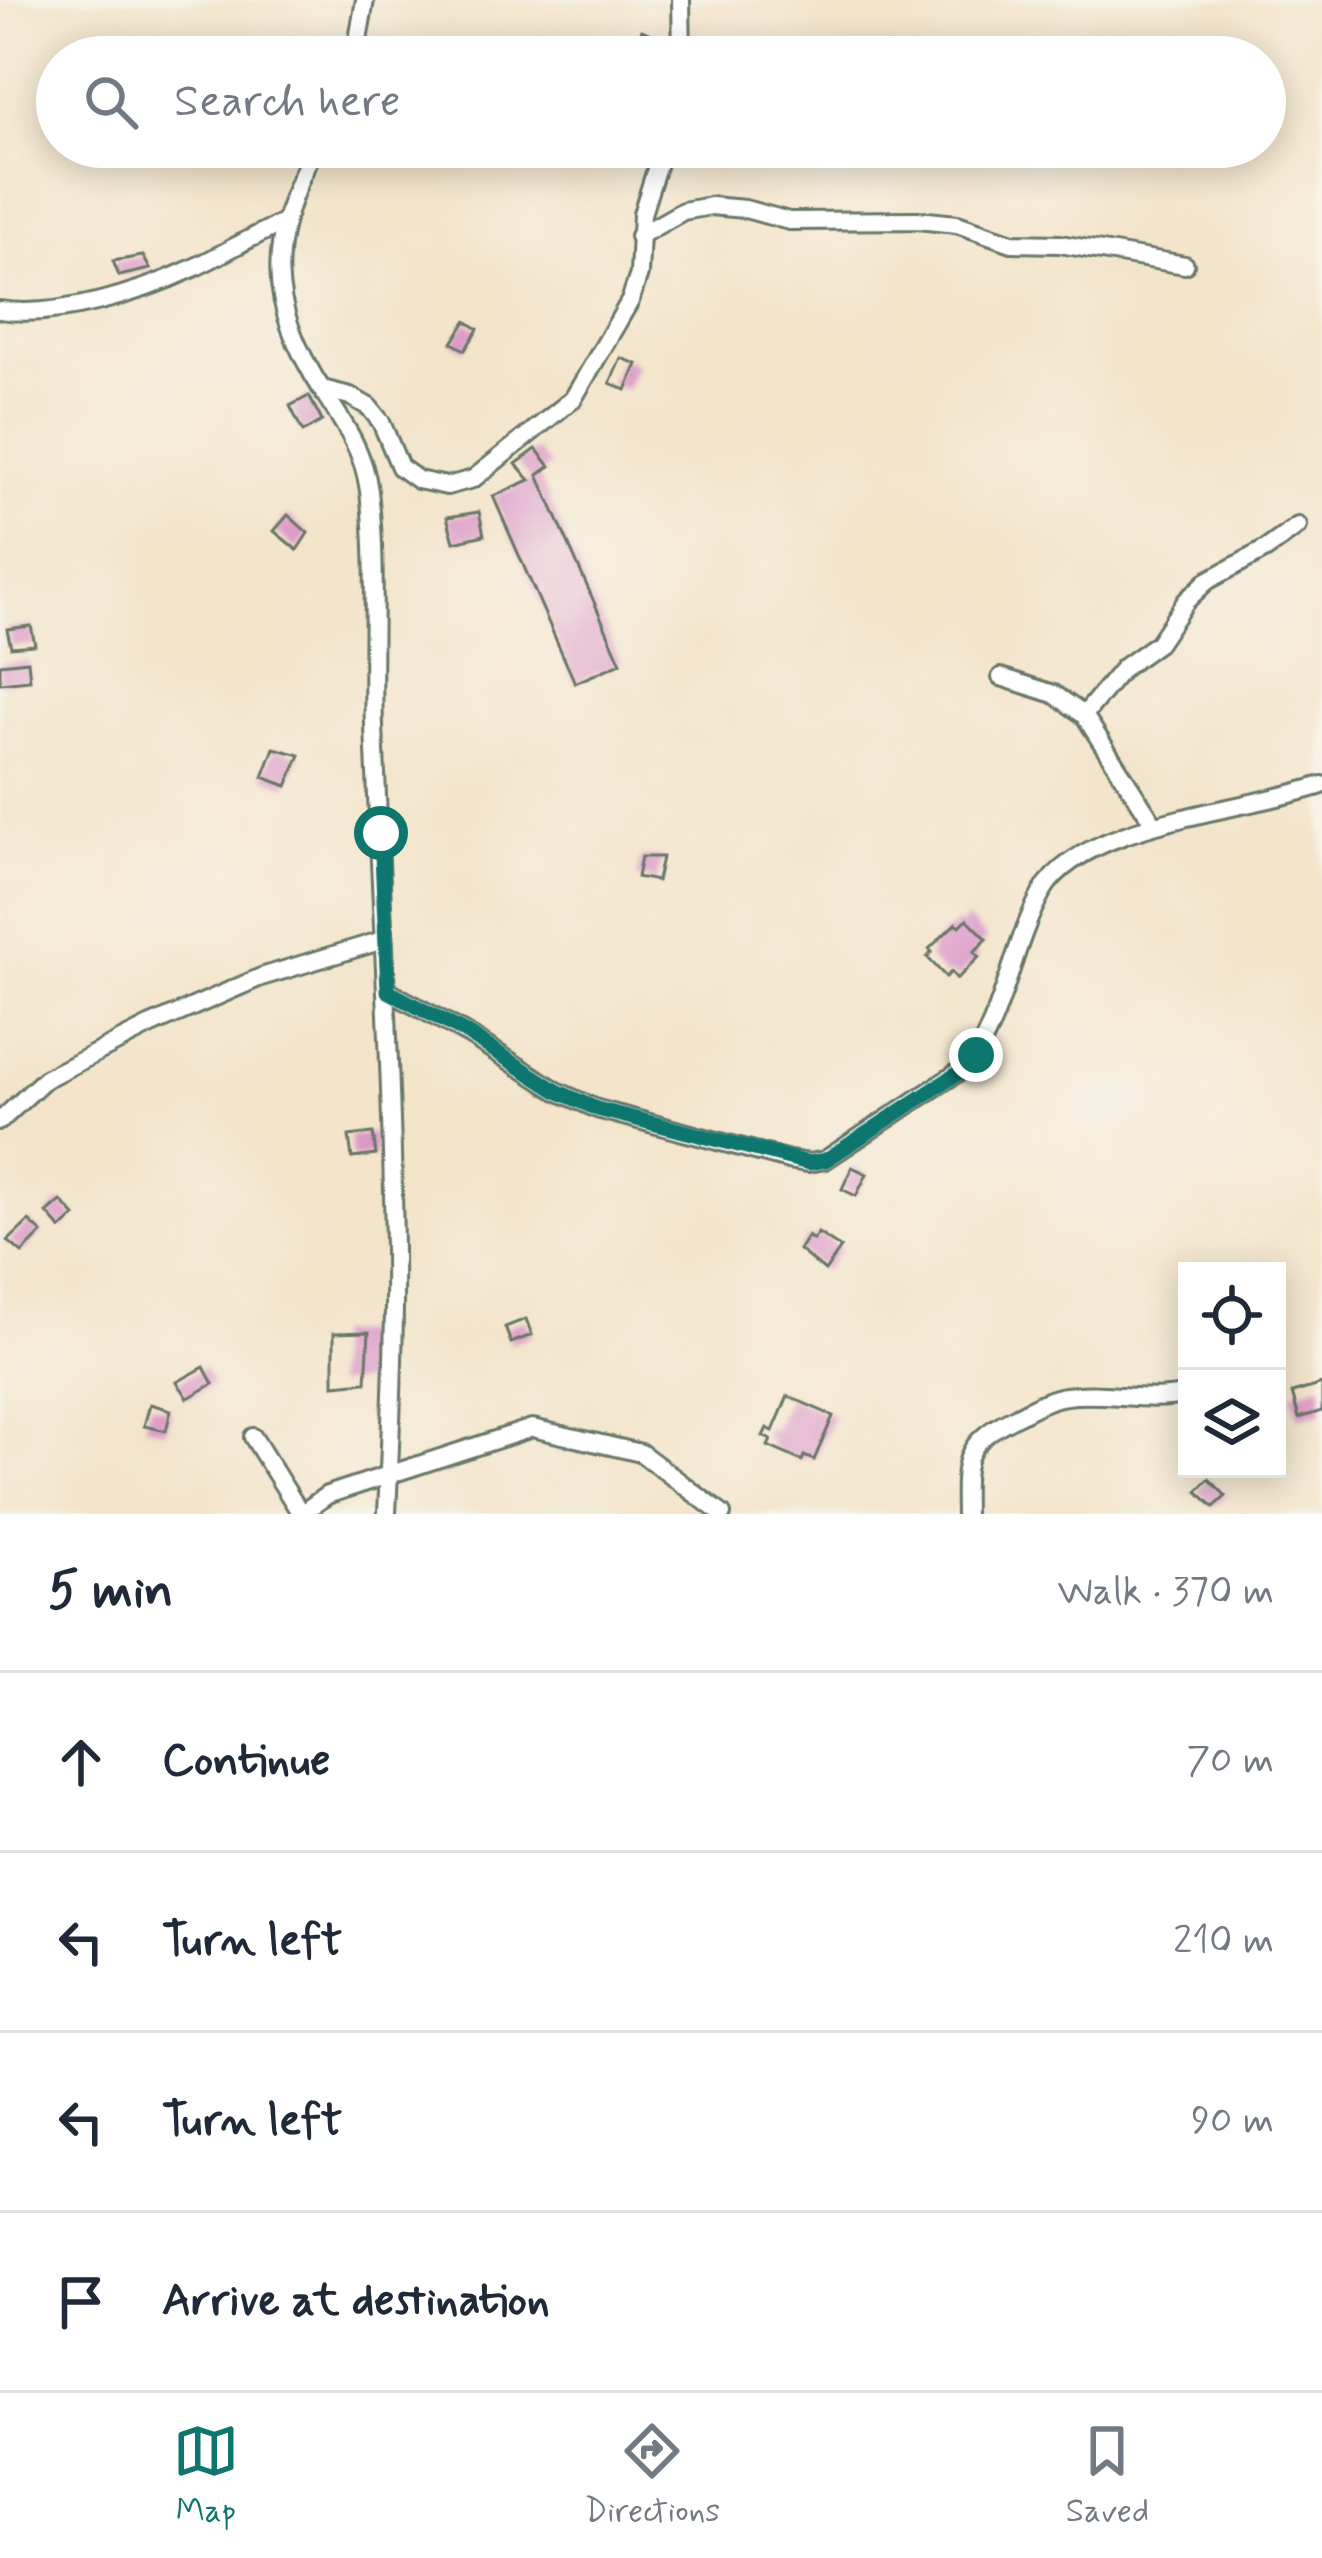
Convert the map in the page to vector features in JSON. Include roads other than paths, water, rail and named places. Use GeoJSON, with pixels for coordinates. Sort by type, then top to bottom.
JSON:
{"type":"FeatureCollection","features":[{"type":"Feature","properties":{"kind":"street"},"geometry":{"type":"LineString","coordinates":[[359,36],[365,0]]}},
{"type":"Feature","properties":{"kind":"street"},"geometry":{"type":"LineString","coordinates":[[682,0],[682,36]]}},
{"type":"Feature","properties":{"kind":"street"},"geometry":{"type":"LineString","coordinates":[[304,168],[283,223],[280,253],[286,316],[295,342],[360,451],[375,565],[374,724],[388,991],[394,1256],[387,1514]]}},
{"type":"Feature","properties":{"kind":"street"},"geometry":{"type":"LineString","coordinates":[[322,389],[369,407],[381,422],[400,467],[418,480],[448,485],[473,479],[573,399],[636,290],[642,214],[656,168]]}},
{"type":"Feature","properties":{"kind":"street"},"geometry":{"type":"LineString","coordinates":[[639,236],[683,211],[711,206],[789,221],[957,224],[1012,243],[1060,244],[1185,265]]}},
{"type":"Feature","properties":{"kind":"street"},"geometry":{"type":"LineString","coordinates":[[0,310],[38,312],[137,288],[185,272],[283,223]]}},
{"type":"Feature","properties":{"kind":"street"},"geometry":{"type":"LineString","coordinates":[[1084,715],[1123,668],[1158,643],[1186,601],[1207,580],[1298,526]]}},
{"type":"Feature","properties":{"kind":"street"},"geometry":{"type":"LineString","coordinates":[[1001,677],[1054,694],[1084,715],[1154,824]]}},
{"type":"Feature","properties":{"kind":"street"},"geometry":{"type":"LineString","coordinates":[[388,991],[470,1035],[557,1091],[597,1109],[789,1160],[826,1160],[963,1070],[976,1055],[1042,892],[1075,856],[1154,824],[1219,813],[1322,785]]}},
{"type":"Feature","properties":{"kind":"street"},"geometry":{"type":"LineString","coordinates":[[0,1121],[45,1078],[149,1025],[261,977],[382,940]]}},
{"type":"Feature","properties":{"kind":"street"},"geometry":{"type":"LineString","coordinates":[[965,1514],[965,1466],[970,1449],[987,1431],[1045,1401],[1065,1396],[1136,1400],[1178,1395]]}},
{"type":"Feature","properties":{"kind":"street"},"geometry":{"type":"LineString","coordinates":[[253,1437],[301,1514],[327,1495],[532,1428],[641,1453],[722,1514]]}}]}
